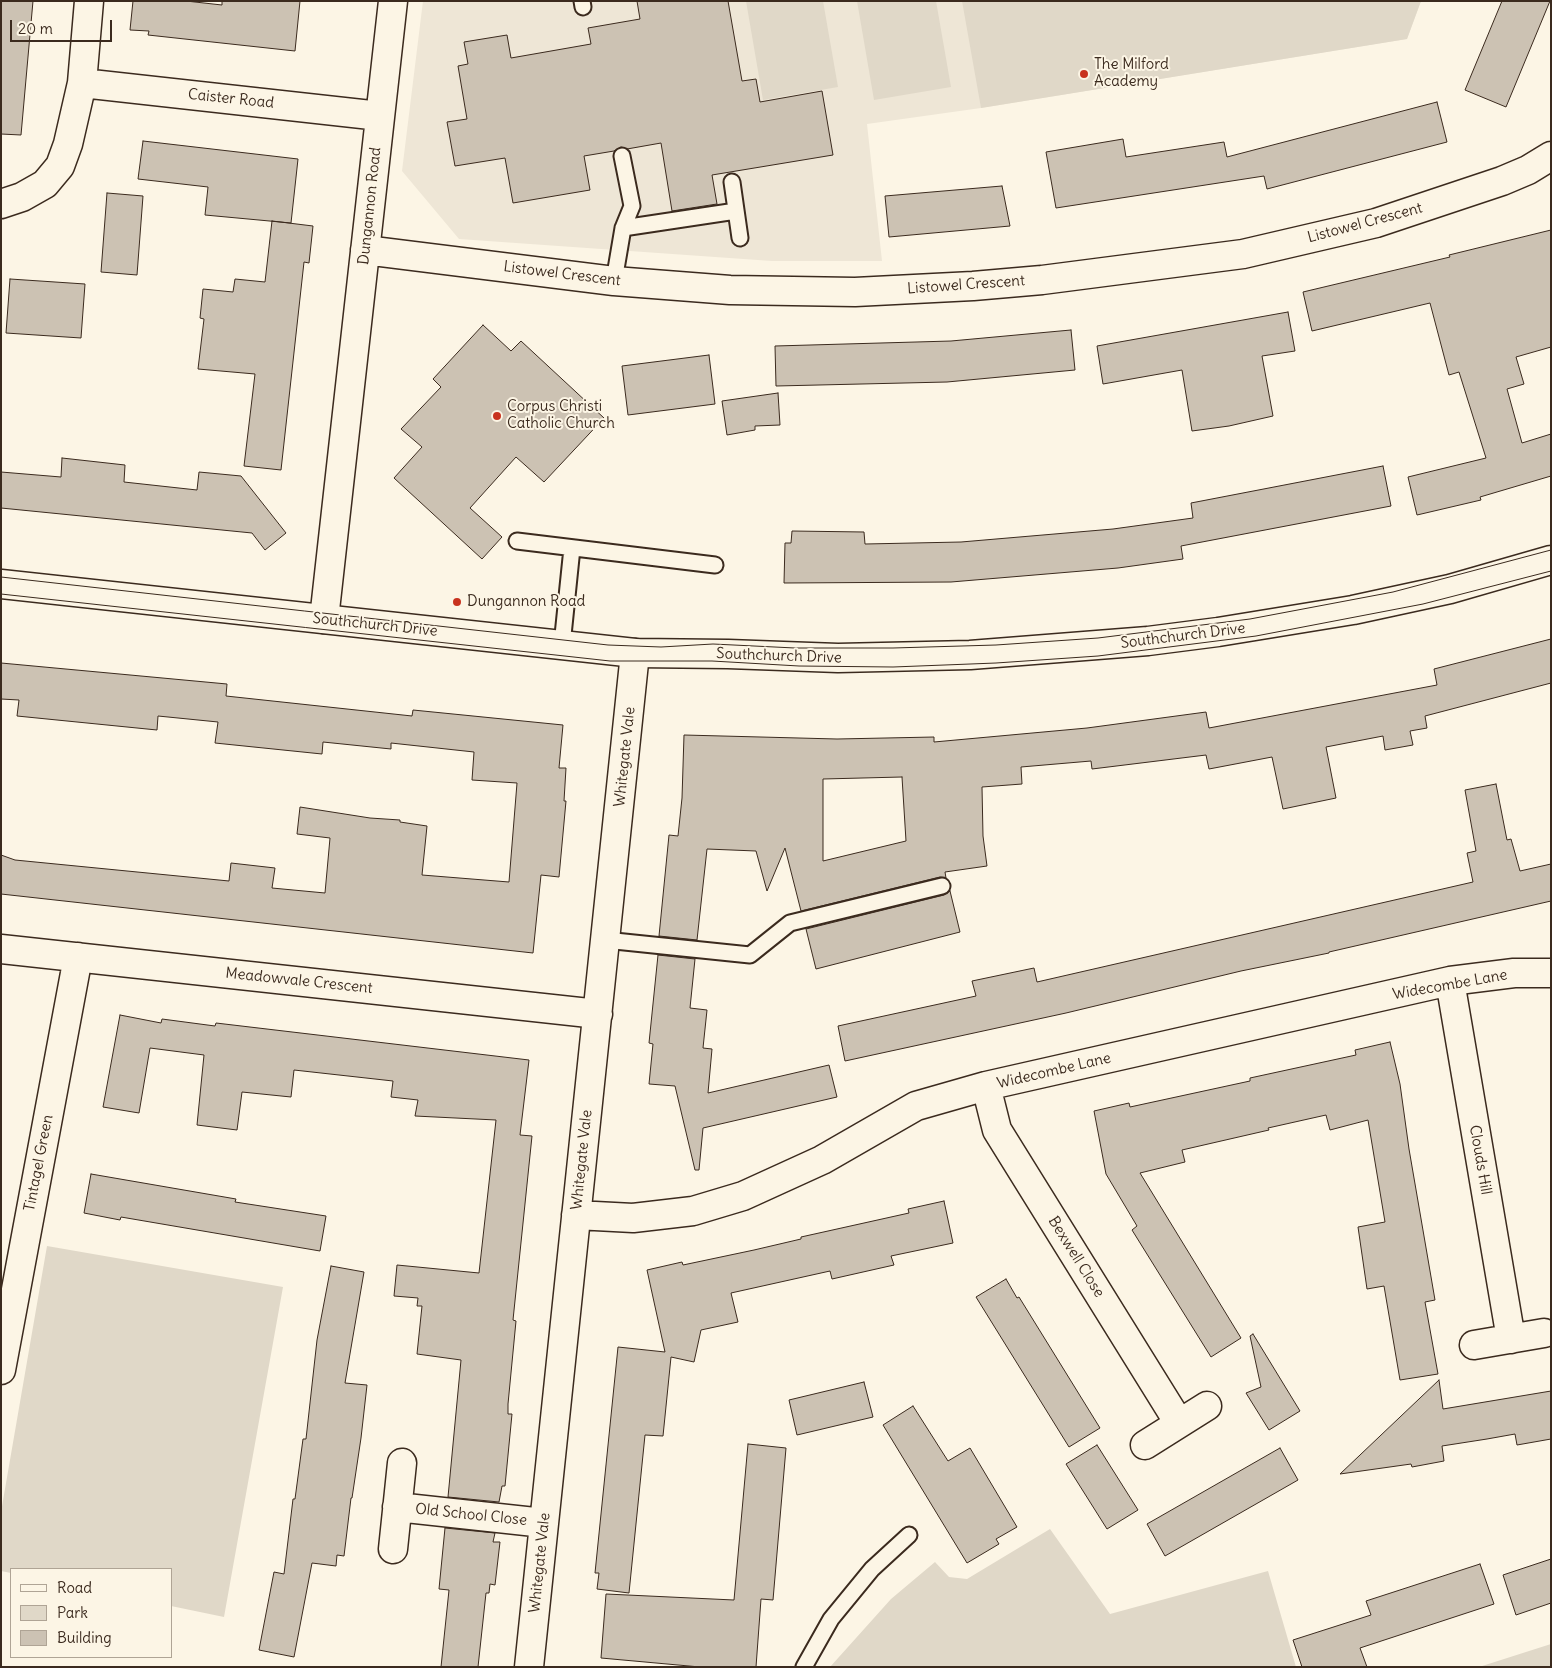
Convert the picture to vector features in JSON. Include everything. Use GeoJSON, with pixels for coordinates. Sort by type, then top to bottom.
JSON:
{"type":"FeatureCollection","features":[{"type":"Feature","properties":{"kind":"street"},"geometry":{"type":"LineString","coordinates":[[1,204],[22,197],[44,184],[60,166],[68,144],[82,83],[88,1]]}},
{"type":"Feature","properties":{"kind":"street","name":"Dungannon Road"},"geometry":{"type":"LineString","coordinates":[[324,619],[393,1]]}},
{"type":"Feature","properties":{"kind":"street","name":"Caister Road"},"geometry":{"type":"LineString","coordinates":[[82,83],[380,116]]}},
{"type":"Feature","properties":{"kind":"street","name":"Listowel Crescent"},"geometry":{"type":"LineString","coordinates":[[365,250],[614,281],[730,290],[855,292],[973,286],[1042,280],[1243,254],[1376,223],[1502,181],[1528,170],[1551,156]]}},
{"type":"Feature","properties":{"kind":"street","name":"Southchurch Drive"},"geometry":{"type":"LineString","coordinates":[[1,584],[635,653],[838,658],[961,655],[1148,641],[1246,628],[1353,610],[1450,589],[1551,560]]}},
{"type":"Feature","properties":{"kind":"street","name":"Whitegate Vale"},"geometry":{"type":"LineString","coordinates":[[529,1667],[635,653]]}},
{"type":"Feature","properties":{"kind":"street","name":"Meadowvale Crescent"},"geometry":{"type":"LineString","coordinates":[[1,948],[598,1014]]}},
{"type":"Feature","properties":{"kind":"street","name":"Tintagel Green"},"geometry":{"type":"LineString","coordinates":[[1,1370],[78,957]]}},
{"type":"Feature","properties":{"kind":"street","name":"Widecombe Lane"},"geometry":{"type":"LineString","coordinates":[[576,1215],[633,1218],[693,1211],[743,1196],[822,1160],[916,1106],[986,1086],[1450,981],[1514,973],[1551,973]]}},
{"type":"Feature","properties":{"kind":"street","name":"Clouds Hill"},"geometry":{"type":"LineString","coordinates":[[1450,981],[1511,1339]]}},
{"type":"Feature","properties":{"kind":"street","name":"Bexwell Close"},"geometry":{"type":"LineString","coordinates":[[986,1086],[997,1130],[1179,1423]]}},
{"type":"Feature","properties":{"kind":"street"},"geometry":{"type":"LineString","coordinates":[[1474,1345],[1544,1334]]}},
{"type":"Feature","properties":{"kind":"street"},"geometry":{"type":"LineString","coordinates":[[1145,1445],[1207,1406]]}},
{"type":"Feature","properties":{"kind":"street","name":"Old School Close"},"geometry":{"type":"LineString","coordinates":[[393,1549],[402,1463]]}},
{"type":"Feature","properties":{"kind":"street","name":"Old School Close"},"geometry":{"type":"LineString","coordinates":[[397,1507],[544,1523]]}},
{"type":"Feature","properties":{"kind":"lane"},"geometry":{"type":"LineString","coordinates":[[614,281],[623,228],[632,206],[622,156]]}},
{"type":"Feature","properties":{"kind":"lane"},"geometry":{"type":"LineString","coordinates":[[732,182],[740,238]]}},
{"type":"Feature","properties":{"kind":"lane"},"geometry":{"type":"LineString","coordinates":[[623,228],[736,212]]}},
{"type":"Feature","properties":{"kind":"lane"},"geometry":{"type":"LineString","coordinates":[[517,541],[715,565]]}},
{"type":"Feature","properties":{"kind":"lane"},"geometry":{"type":"LineString","coordinates":[[562,645],[572,548]]}},
{"type":"Feature","properties":{"kind":"lane"},"geometry":{"type":"LineString","coordinates":[[605,940],[750,955],[790,923],[942,886]]}},
{"type":"Feature","properties":{"kind":"lane"},"geometry":{"type":"LineString","coordinates":[[804,1667],[831,1619],[872,1569],[910,1535]]}},
{"type":"Feature","properties":{"kind":"shaded area"},"geometry":{"type":"Polygon","coordinates":[[[423,1],[1421,1],[1407,39],[981,108],[867,124],[882,261],[772,261],[459,239],[402,171],[423,1]]]}},
{"type":"Feature","properties":{"kind":"green space"},"geometry":{"type":"Polygon","coordinates":[[[746,1],[823,1],[838,87],[763,100],[746,1]]]}},
{"type":"Feature","properties":{"kind":"green space"},"geometry":{"type":"Polygon","coordinates":[[[857,1],[936,1],[951,87],[874,100],[857,1]]]}},
{"type":"Feature","properties":{"kind":"green space","name":"The Milford Academy"},"geometry":{"type":"Polygon","coordinates":[[[962,1],[1421,1],[1407,39],[981,108],[962,1]]]}},
{"type":"Feature","properties":{"kind":"green space"},"geometry":{"type":"Polygon","coordinates":[[[47,1246],[283,1287],[224,1617],[172,1606],[172,1568],[10,1568],[10,1573],[1,1571],[1,1512],[47,1246]]]}},
{"type":"Feature","properties":{"kind":"green space"},"geometry":{"type":"Polygon","coordinates":[[[1050,1529],[1110,1614],[1268,1571],[1296,1667],[830,1667],[891,1599],[935,1562],[949,1577],[967,1579],[1050,1529]]]}},
{"type":"Feature","properties":{"kind":"green space"},"geometry":{"type":"Polygon","coordinates":[[[1551,1644],[1551,1667],[1479,1667],[1551,1644]]]}},
{"type":"Feature","properties":{"kind":"building"},"geometry":{"type":"Polygon","coordinates":[[[1,1],[33,1],[21,135],[1,134],[1,1]]]}},
{"type":"Feature","properties":{"kind":"building"},"geometry":{"type":"Polygon","coordinates":[[[133,1],[186,1],[222,5],[222,1],[300,1],[295,51],[148,35],[149,31],[130,30],[133,1]]]}},
{"type":"Feature","properties":{"kind":"building"},"geometry":{"type":"Polygon","coordinates":[[[637,1],[728,1],[742,81],[756,79],[760,102],[822,91],[833,155],[712,175],[717,204],[672,211],[661,143],[627,149],[621,147],[614,151],[584,156],[590,190],[513,203],[505,158],[455,166],[447,122],[467,119],[458,66],[468,64],[464,42],[507,35],[511,58],[591,44],[588,28],[640,19],[637,1]]]}},
{"type":"Feature","properties":{"kind":"building"},"geometry":{"type":"Polygon","coordinates":[[[1502,1],[1550,1],[1506,107],[1465,90],[1502,1]]]}},
{"type":"Feature","properties":{"kind":"building"},"geometry":{"type":"Polygon","coordinates":[[[1437,102],[1447,142],[1267,189],[1264,176],[1056,208],[1046,152],[1123,139],[1126,157],[1224,142],[1227,157],[1437,102]]]}},
{"type":"Feature","properties":{"kind":"building"},"geometry":{"type":"Polygon","coordinates":[[[143,141],[298,159],[291,223],[205,215],[208,187],[138,179],[143,141]]]}},
{"type":"Feature","properties":{"kind":"building"},"geometry":{"type":"Polygon","coordinates":[[[1002,186],[1010,226],[889,237],[885,196],[1002,186]]]}},
{"type":"Feature","properties":{"kind":"building"},"geometry":{"type":"Polygon","coordinates":[[[107,193],[143,196],[137,275],[101,272],[107,193]]]}},
{"type":"Feature","properties":{"kind":"building"},"geometry":{"type":"Polygon","coordinates":[[[272,221],[313,226],[309,263],[304,262],[281,470],[244,466],[255,374],[198,369],[204,319],[200,318],[203,289],[233,292],[235,279],[265,282],[272,221]]]}},
{"type":"Feature","properties":{"kind":"building"},"geometry":{"type":"Polygon","coordinates":[[[1551,230],[1551,347],[1516,357],[1524,384],[1507,389],[1522,443],[1551,434],[1551,476],[1480,497],[1481,500],[1417,515],[1408,477],[1486,458],[1459,372],[1449,375],[1430,303],[1312,331],[1303,292],[1450,257],[1449,255],[1551,230]]]}},
{"type":"Feature","properties":{"kind":"building"},"geometry":{"type":"Polygon","coordinates":[[[10,279],[85,284],[81,338],[6,333],[10,279]]]}},
{"type":"Feature","properties":{"kind":"building"},"geometry":{"type":"Polygon","coordinates":[[[1288,312],[1295,351],[1262,356],[1273,416],[1229,426],[1192,431],[1182,370],[1103,384],[1097,346],[1288,312]]]}},
{"type":"Feature","properties":{"kind":"building","name":"Corpus Christi Catholic Church"},"geometry":{"type":"Polygon","coordinates":[[[483,325],[511,351],[521,341],[604,418],[544,482],[516,457],[470,508],[502,537],[482,559],[394,478],[422,447],[401,429],[441,387],[433,379],[483,325]]]}},
{"type":"Feature","properties":{"kind":"building"},"geometry":{"type":"Polygon","coordinates":[[[1071,330],[1075,370],[947,382],[776,386],[775,346],[951,341],[1071,330]]]}},
{"type":"Feature","properties":{"kind":"building"},"geometry":{"type":"Polygon","coordinates":[[[709,355],[715,404],[628,415],[622,366],[709,355]]]}},
{"type":"Feature","properties":{"kind":"building"},"geometry":{"type":"Polygon","coordinates":[[[778,393],[780,425],[755,426],[755,430],[727,435],[722,401],[778,393]]]}},
{"type":"Feature","properties":{"kind":"building"},"geometry":{"type":"Polygon","coordinates":[[[62,458],[125,465],[124,482],[197,490],[199,472],[241,476],[286,533],[265,550],[252,533],[1,508],[1,472],[61,477],[62,458]]]}},
{"type":"Feature","properties":{"kind":"building"},"geometry":{"type":"Polygon","coordinates":[[[1383,466],[1391,506],[1181,546],[1183,559],[1118,568],[951,582],[784,583],[785,543],[791,543],[792,531],[864,532],[865,544],[961,542],[1113,529],[1193,518],[1191,503],[1383,466]]]}},
{"type":"Feature","properties":{"kind":"building"},"geometry":{"type":"Polygon","coordinates":[[[1551,639],[1551,683],[1425,716],[1427,728],[1410,731],[1413,745],[1385,750],[1383,736],[1326,747],[1336,798],[1283,809],[1272,757],[1209,769],[1206,755],[1092,769],[1091,761],[1021,767],[1022,784],[982,787],[983,836],[987,866],[945,872],[946,878],[940,877],[801,911],[785,848],[767,891],[756,851],[707,849],[697,940],[659,936],[669,835],[678,836],[682,798],[684,735],[837,739],[934,737],[934,742],[1087,728],[1206,712],[1209,728],[1437,685],[1434,669],[1551,639]],[[902,777],[823,779],[823,861],[906,841],[902,777]]]}},
{"type":"Feature","properties":{"kind":"building"},"geometry":{"type":"Polygon","coordinates":[[[1,663],[227,684],[226,696],[412,716],[413,710],[563,725],[559,768],[566,768],[564,801],[566,801],[559,877],[541,875],[533,953],[1,894],[1,855],[15,860],[229,881],[231,863],[275,868],[272,888],[325,893],[330,838],[297,834],[300,807],[370,818],[400,820],[400,822],[427,826],[422,875],[509,882],[517,783],[472,780],[474,752],[391,743],[391,749],[323,742],[322,754],[215,743],[218,722],[158,716],[157,730],[17,716],[19,700],[1,699],[1,663]]]}},
{"type":"Feature","properties":{"kind":"building"},"geometry":{"type":"Polygon","coordinates":[[[1496,784],[1507,840],[1511,839],[1520,871],[1551,864],[1551,901],[1329,953],[1241,971],[1066,1013],[845,1061],[838,1026],[976,996],[972,981],[1034,968],[1037,982],[1473,882],[1467,853],[1476,851],[1465,790],[1496,784]]]}},
{"type":"Feature","properties":{"kind":"building"},"geometry":{"type":"Polygon","coordinates":[[[950,891],[960,932],[816,969],[806,929],[944,895],[950,891]]]}},
{"type":"Feature","properties":{"kind":"building"},"geometry":{"type":"Polygon","coordinates":[[[658,955],[695,959],[690,1008],[707,1010],[703,1048],[712,1049],[708,1093],[829,1065],[837,1097],[703,1128],[699,1170],[695,1170],[675,1086],[649,1084],[653,1044],[649,1043],[658,955]]]}},
{"type":"Feature","properties":{"kind":"building"},"geometry":{"type":"Polygon","coordinates":[[[120,1015],[161,1023],[162,1019],[215,1026],[216,1023],[529,1060],[520,1135],[532,1136],[513,1320],[516,1321],[508,1404],[508,1414],[512,1414],[505,1486],[502,1486],[499,1502],[448,1497],[461,1360],[417,1354],[422,1306],[417,1306],[418,1298],[394,1296],[397,1265],[479,1273],[496,1120],[415,1116],[418,1100],[391,1097],[393,1081],[294,1070],[291,1097],[242,1092],[237,1130],[197,1125],[204,1055],[150,1048],[139,1113],[103,1107],[120,1015]]]}},
{"type":"Feature","properties":{"kind":"building"},"geometry":{"type":"Polygon","coordinates":[[[1390,1042],[1400,1084],[1409,1149],[1435,1300],[1425,1302],[1438,1374],[1400,1380],[1384,1286],[1367,1289],[1358,1227],[1385,1222],[1368,1120],[1330,1130],[1326,1115],[1182,1150],[1185,1162],[1140,1173],[1241,1338],[1211,1357],[1132,1230],[1137,1226],[1106,1174],[1094,1111],[1129,1103],[1130,1107],[1250,1081],[1250,1078],[1356,1055],[1355,1050],[1390,1042]]]}},
{"type":"Feature","properties":{"kind":"building"},"geometry":{"type":"Polygon","coordinates":[[[91,1174],[236,1199],[235,1202],[326,1216],[320,1251],[121,1217],[120,1220],[84,1213],[91,1174]]]}},
{"type":"Feature","properties":{"kind":"building"},"geometry":{"type":"Polygon","coordinates":[[[944,1201],[953,1243],[891,1256],[894,1265],[832,1279],[830,1271],[731,1293],[738,1322],[701,1330],[694,1362],[671,1357],[663,1436],[645,1435],[629,1593],[597,1589],[599,1573],[595,1573],[618,1347],[665,1352],[647,1270],[682,1262],[683,1265],[754,1250],[801,1239],[801,1237],[909,1213],[908,1209],[944,1201]]]}},
{"type":"Feature","properties":{"kind":"building"},"geometry":{"type":"Polygon","coordinates":[[[331,1266],[364,1272],[345,1383],[367,1385],[344,1556],[337,1555],[336,1566],[312,1563],[294,1657],[259,1650],[274,1572],[284,1574],[293,1499],[295,1499],[303,1439],[306,1439],[317,1340],[331,1266]]]}},
{"type":"Feature","properties":{"kind":"building"},"geometry":{"type":"Polygon","coordinates":[[[1006,1279],[1100,1428],[1069,1447],[976,1297],[1006,1279]]]}},
{"type":"Feature","properties":{"kind":"building"},"geometry":{"type":"Polygon","coordinates":[[[1253,1334],[1300,1411],[1269,1430],[1246,1393],[1261,1387],[1250,1336],[1253,1334]]]}},
{"type":"Feature","properties":{"kind":"building"},"geometry":{"type":"Polygon","coordinates":[[[1439,1380],[1443,1409],[1551,1391],[1551,1439],[1517,1445],[1515,1434],[1442,1446],[1444,1461],[1412,1467],[1411,1464],[1340,1474],[1439,1380]]]}},
{"type":"Feature","properties":{"kind":"building"},"geometry":{"type":"Polygon","coordinates":[[[864,1382],[873,1417],[797,1435],[789,1400],[864,1382]]]}},
{"type":"Feature","properties":{"kind":"building"},"geometry":{"type":"Polygon","coordinates":[[[913,1406],[948,1461],[970,1448],[1017,1527],[996,1539],[999,1544],[967,1563],[883,1425],[913,1406]]]}},
{"type":"Feature","properties":{"kind":"building"},"geometry":{"type":"Polygon","coordinates":[[[748,1444],[786,1448],[773,1600],[761,1599],[756,1667],[700,1667],[601,1658],[606,1594],[734,1600],[748,1444]]]}},
{"type":"Feature","properties":{"kind":"building"},"geometry":{"type":"Polygon","coordinates":[[[1097,1445],[1138,1510],[1107,1529],[1066,1464],[1097,1445]]]}},
{"type":"Feature","properties":{"kind":"building"},"geometry":{"type":"Polygon","coordinates":[[[1280,1448],[1298,1480],[1165,1556],[1147,1524],[1280,1448]]]}},
{"type":"Feature","properties":{"kind":"building"},"geometry":{"type":"Polygon","coordinates":[[[445,1528],[495,1533],[493,1542],[500,1542],[495,1585],[490,1584],[489,1593],[486,1593],[478,1667],[441,1667],[449,1590],[439,1589],[445,1528]]]}},
{"type":"Feature","properties":{"kind":"building"},"geometry":{"type":"Polygon","coordinates":[[[1551,1559],[1551,1603],[1516,1615],[1503,1575],[1551,1559]]]}},
{"type":"Feature","properties":{"kind":"building"},"geometry":{"type":"Polygon","coordinates":[[[1480,1564],[1494,1604],[1360,1648],[1367,1667],[1302,1667],[1293,1640],[1371,1615],[1366,1601],[1480,1564]]]}},
{"type":"Feature","properties":{"kind":"tram line"},"geometry":{"type":"LineString","coordinates":[[1,577],[608,645],[661,647],[713,644],[795,648],[893,648],[996,645],[1098,638],[1250,619],[1393,592],[1551,550]]}},
{"type":"Feature","properties":{"kind":"tram line"},"geometry":{"type":"LineString","coordinates":[[1,594],[610,661],[712,661],[799,666],[893,667],[996,663],[1098,656],[1256,636],[1423,604],[1551,571]]}},
{"type":"Feature","properties":{"kind":"place","name":"The Milford Academy"},"geometry":{"type":"Point","coordinates":[1084,74]}},
{"type":"Feature","properties":{"kind":"place","name":"Corpus Christi Catholic Church"},"geometry":{"type":"Point","coordinates":[497,416]}},
{"type":"Feature","properties":{"kind":"place","name":"Dungannon Road"},"geometry":{"type":"Point","coordinates":[457,602]}}]}
